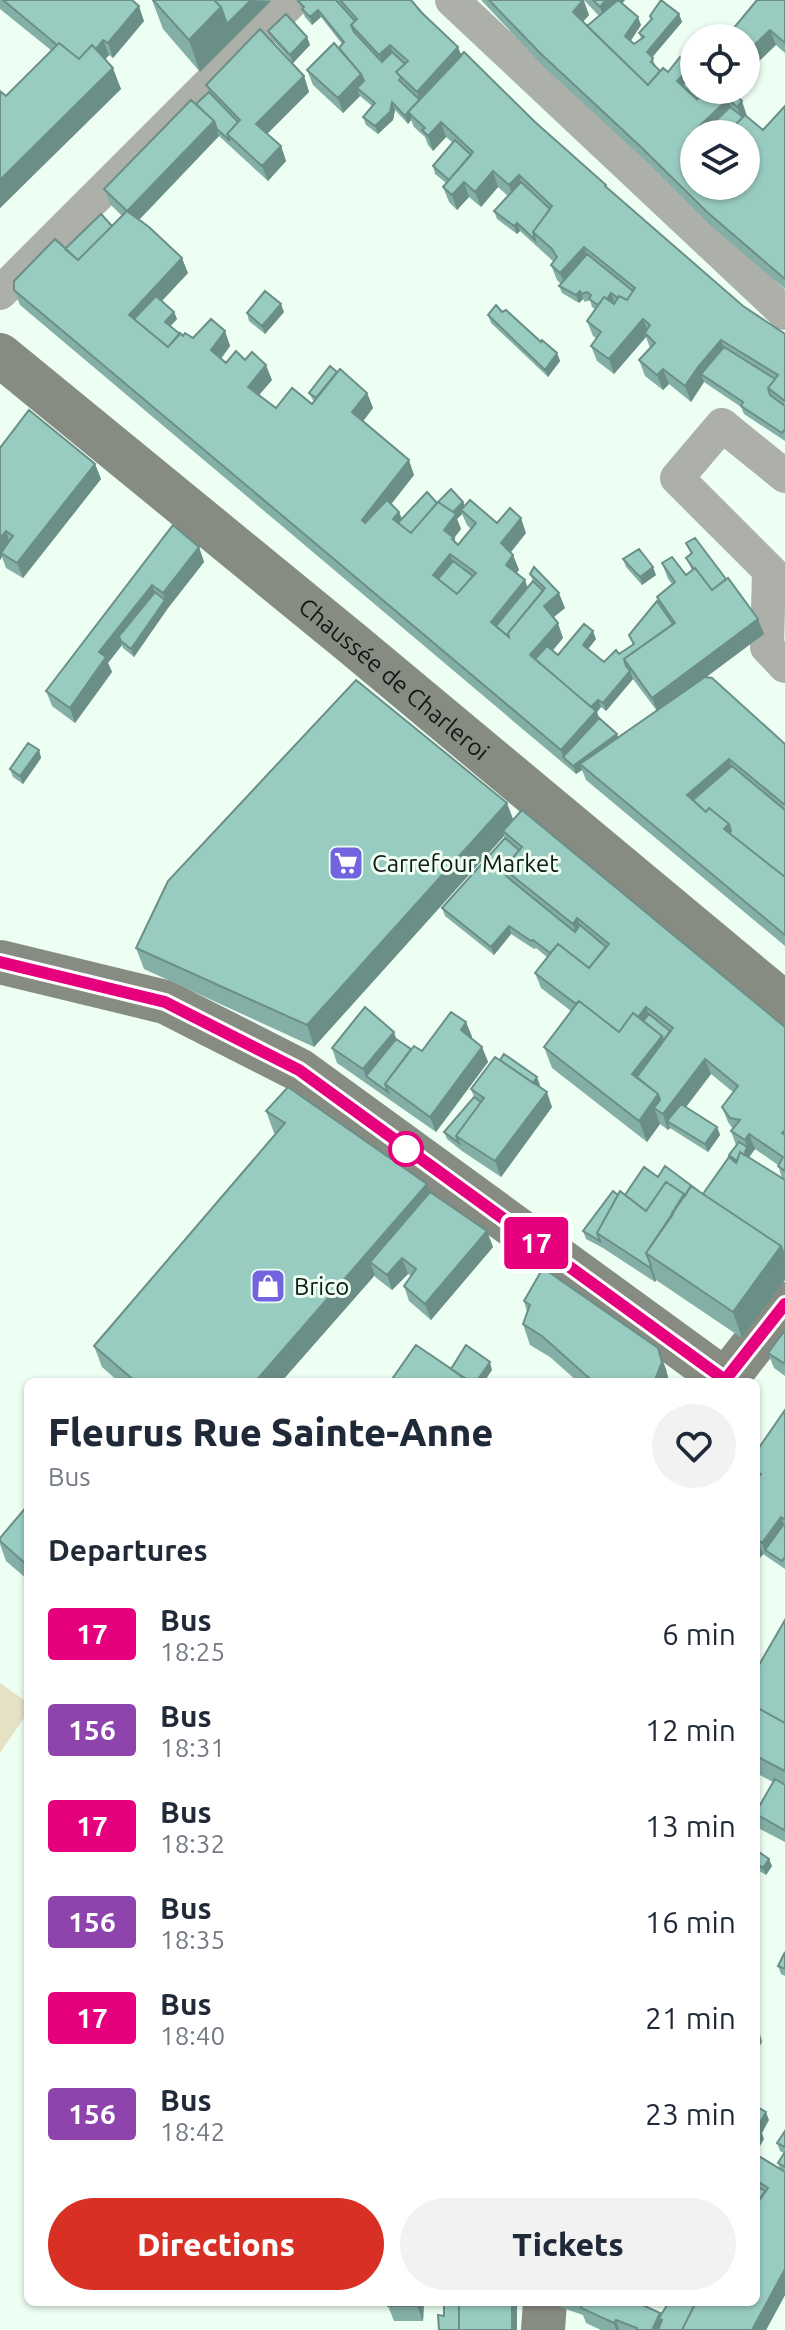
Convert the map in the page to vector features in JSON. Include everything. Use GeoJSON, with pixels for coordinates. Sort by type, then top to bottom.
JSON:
{"type":"FeatureCollection","features":[{"type":"Feature","properties":{"kind":"main road","name":"Chaussée de Charleroi"},"geometry":{"type":"LineString","coordinates":[[0,355],[785,1004]]}},
{"type":"Feature","properties":{"kind":"main road"},"geometry":{"type":"LineString","coordinates":[[0,962],[165,1002],[299,1070],[720,1378]]}},
{"type":"Feature","properties":{"kind":"main road"},"geometry":{"type":"LineString","coordinates":[[726,1378],[785,1304]]}},
{"type":"Feature","properties":{"kind":"main road"},"geometry":{"type":"LineString","coordinates":[[543,2330],[545,2306]]}},
{"type":"Feature","properties":{"kind":"street"},"geometry":{"type":"LineString","coordinates":[[0,293],[293,0]]}},
{"type":"Feature","properties":{"kind":"street"},"geometry":{"type":"LineString","coordinates":[[452,0],[785,313]]}},
{"type":"Feature","properties":{"kind":"street"},"geometry":{"type":"LineString","coordinates":[[785,476],[722,425],[677,478],[777,579],[767,647],[785,666]]}},
{"type":"Feature","properties":{"kind":"shaded area"},"geometry":{"type":"Polygon","coordinates":[[[0,1683],[24,1700],[24,1718],[0,1753],[0,1683]]]}},
{"type":"Feature","properties":{"kind":"building"},"geometry":{"type":"Polygon","coordinates":[[[3,0],[132,0],[139,6],[108,43],[103,40],[96,49],[92,45],[79,59],[59,43],[57,45],[3,0]]]}},
{"type":"Feature","properties":{"kind":"building"},"geometry":{"type":"Polygon","coordinates":[[[153,0],[214,0],[221,7],[189,40],[153,0]]]}},
{"type":"Feature","properties":{"kind":"building"},"geometry":{"type":"Polygon","coordinates":[[[214,0],[251,0],[227,24],[221,7],[214,0]]]}},
{"type":"Feature","properties":{"kind":"building"},"geometry":{"type":"Polygon","coordinates":[[[300,0],[336,0],[355,21],[351,25],[354,32],[382,62],[392,52],[405,64],[396,72],[401,77],[399,80],[419,99],[462,55],[405,116],[392,102],[390,112],[375,126],[363,117],[375,103],[357,88],[364,81],[339,48],[344,42],[318,10],[310,17],[302,9],[300,0]]]}},
{"type":"Feature","properties":{"kind":"building"},"geometry":{"type":"Polygon","coordinates":[[[340,0],[411,0],[458,47],[417,92],[396,72],[408,61],[390,45],[379,55],[351,25],[357,19],[340,0]]]}},
{"type":"Feature","properties":{"kind":"building"},"geometry":{"type":"Polygon","coordinates":[[[489,0],[583,0],[573,12],[648,85],[663,68],[668,72],[680,57],[680,78],[677,81],[680,84],[680,104],[723,104],[706,120],[680,120],[680,185],[641,147],[539,52],[489,0]]]}},
{"type":"Feature","properties":{"kind":"building"},"geometry":{"type":"Polygon","coordinates":[[[593,0],[606,0],[600,7],[593,0]]]}},
{"type":"Feature","properties":{"kind":"building"},"geometry":{"type":"Polygon","coordinates":[[[618,0],[638,17],[625,36],[634,44],[644,37],[639,33],[652,19],[650,16],[661,0],[679,14],[647,52],[660,71],[648,85],[587,26],[618,0]]]}},
{"type":"Feature","properties":{"kind":"building"},"geometry":{"type":"Polygon","coordinates":[[[757,0],[785,0],[785,43],[770,30],[760,40],[760,24],[737,24],[757,0]]]}},
{"type":"Feature","properties":{"kind":"building"},"geometry":{"type":"Polygon","coordinates":[[[286,14],[307,37],[290,55],[268,31],[286,14]]]}},
{"type":"Feature","properties":{"kind":"building"},"geometry":{"type":"Polygon","coordinates":[[[260,29],[304,76],[256,124],[281,146],[262,166],[227,134],[240,120],[206,85],[260,29]]]}},
{"type":"Feature","properties":{"kind":"building"},"geometry":{"type":"Polygon","coordinates":[[[59,43],[79,59],[92,45],[113,68],[0,180],[0,91],[6,96],[59,43]]]}},
{"type":"Feature","properties":{"kind":"building"},"geometry":{"type":"Polygon","coordinates":[[[334,43],[361,74],[338,98],[307,70],[334,43]]]}},
{"type":"Feature","properties":{"kind":"building"},"geometry":{"type":"Polygon","coordinates":[[[464,52],[605,186],[743,306],[785,334],[785,401],[768,388],[778,375],[721,340],[685,386],[663,369],[657,375],[639,360],[655,343],[645,333],[650,325],[643,319],[609,359],[591,346],[601,332],[587,321],[604,297],[614,304],[619,296],[627,300],[635,288],[584,247],[560,273],[551,265],[557,257],[533,232],[552,206],[519,175],[509,185],[493,171],[475,192],[464,182],[452,195],[443,187],[473,152],[441,122],[428,136],[422,130],[425,128],[408,112],[464,52]]]}},
{"type":"Feature","properties":{"kind":"building"},"geometry":{"type":"Polygon","coordinates":[[[209,92],[238,122],[227,134],[230,141],[196,104],[209,92]]]}},
{"type":"Feature","properties":{"kind":"building"},"geometry":{"type":"Polygon","coordinates":[[[191,100],[214,121],[127,211],[104,189],[191,100]]]}},
{"type":"Feature","properties":{"kind":"building"},"geometry":{"type":"Polygon","coordinates":[[[785,106],[785,279],[695,200],[760,200],[760,128],[763,130],[785,106]]]}},
{"type":"Feature","properties":{"kind":"building"},"geometry":{"type":"Polygon","coordinates":[[[730,107],[743,117],[740,120],[717,120],[730,107]]]}},
{"type":"Feature","properties":{"kind":"building"},"geometry":{"type":"Polygon","coordinates":[[[455,140],[471,155],[449,180],[433,166],[455,140]]]}},
{"type":"Feature","properties":{"kind":"building"},"geometry":{"type":"Polygon","coordinates":[[[521,182],[550,209],[533,232],[535,240],[517,223],[514,226],[494,211],[521,182]]]}},
{"type":"Feature","properties":{"kind":"building"},"geometry":{"type":"Polygon","coordinates":[[[127,211],[182,258],[129,315],[168,347],[180,333],[193,338],[211,319],[225,331],[211,350],[226,363],[236,351],[245,360],[252,352],[266,365],[248,387],[276,408],[292,388],[312,404],[340,369],[367,393],[352,412],[409,460],[362,520],[365,523],[387,500],[399,512],[393,519],[411,533],[438,502],[456,514],[444,530],[458,545],[476,523],[461,510],[470,500],[497,523],[510,508],[521,518],[501,543],[513,555],[506,565],[525,580],[491,622],[509,637],[508,633],[545,588],[530,574],[534,567],[559,593],[544,606],[558,623],[530,655],[596,711],[561,750],[14,290],[14,281],[55,239],[78,260],[127,211]],[[450,554],[433,575],[457,594],[476,573],[450,554]]]}},
{"type":"Feature","properties":{"kind":"building"},"geometry":{"type":"Polygon","coordinates":[[[101,214],[112,226],[78,260],[65,249],[101,214]]]}},
{"type":"Feature","properties":{"kind":"building"},"geometry":{"type":"Polygon","coordinates":[[[587,254],[633,291],[627,300],[611,293],[598,305],[589,299],[591,295],[587,292],[582,294],[580,291],[576,295],[559,286],[587,254]]]}},
{"type":"Feature","properties":{"kind":"building"},"geometry":{"type":"Polygon","coordinates":[[[265,291],[281,304],[262,326],[247,313],[265,291]]]}},
{"type":"Feature","properties":{"kind":"building"},"geometry":{"type":"Polygon","coordinates":[[[156,296],[174,312],[165,322],[180,334],[168,347],[134,319],[156,296]]]}},
{"type":"Feature","properties":{"kind":"building"},"geometry":{"type":"Polygon","coordinates":[[[496,305],[557,353],[545,370],[488,315],[496,305]]]}},
{"type":"Feature","properties":{"kind":"building"},"geometry":{"type":"Polygon","coordinates":[[[724,347],[775,379],[768,388],[770,395],[785,406],[785,429],[782,433],[701,374],[724,347]]]}},
{"type":"Feature","properties":{"kind":"building"},"geometry":{"type":"Polygon","coordinates":[[[330,366],[337,372],[316,398],[309,393],[330,366]]]}},
{"type":"Feature","properties":{"kind":"building"},"geometry":{"type":"Polygon","coordinates":[[[29,410],[95,464],[17,563],[1,553],[13,536],[6,531],[0,538],[0,448],[29,410]]]}},
{"type":"Feature","properties":{"kind":"building"},"geometry":{"type":"Polygon","coordinates":[[[451,489],[463,502],[453,512],[438,502],[451,489]]]}},
{"type":"Feature","properties":{"kind":"building"},"geometry":{"type":"Polygon","coordinates":[[[427,492],[437,503],[411,533],[398,523],[427,492]]]}},
{"type":"Feature","properties":{"kind":"building"},"geometry":{"type":"Polygon","coordinates":[[[173,525],[199,547],[163,593],[152,585],[99,652],[106,657],[70,708],[46,691],[173,525]]]}},
{"type":"Feature","properties":{"kind":"building"},"geometry":{"type":"Polygon","coordinates":[[[695,538],[726,579],[712,590],[686,558],[692,553],[686,543],[695,538]]]}},
{"type":"Feature","properties":{"kind":"building"},"geometry":{"type":"Polygon","coordinates":[[[639,549],[653,567],[640,577],[623,559],[639,549]]]}},
{"type":"Feature","properties":{"kind":"building"},"geometry":{"type":"Polygon","coordinates":[[[672,557],[686,575],[695,568],[712,590],[728,578],[758,619],[652,698],[624,659],[675,623],[657,597],[675,582],[662,563],[672,557]]]}},
{"type":"Feature","properties":{"kind":"building"},"geometry":{"type":"Polygon","coordinates":[[[453,561],[473,576],[457,594],[438,579],[453,561]]]}},
{"type":"Feature","properties":{"kind":"building"},"geometry":{"type":"Polygon","coordinates":[[[533,581],[543,591],[508,633],[509,637],[496,626],[533,581]]]}},
{"type":"Feature","properties":{"kind":"building"},"geometry":{"type":"Polygon","coordinates":[[[155,592],[165,600],[131,649],[119,636],[155,592]]]}},
{"type":"Feature","properties":{"kind":"building"},"geometry":{"type":"Polygon","coordinates":[[[657,601],[673,624],[624,659],[630,671],[603,703],[598,700],[591,707],[535,659],[547,646],[558,655],[584,624],[593,631],[583,645],[604,662],[616,650],[619,654],[634,644],[629,635],[657,601]]]}},
{"type":"Feature","properties":{"kind":"building"},"geometry":{"type":"Polygon","coordinates":[[[705,677],[712,678],[785,744],[785,805],[729,759],[687,795],[706,812],[709,808],[729,824],[724,829],[785,877],[785,935],[580,764],[705,677]]]}},
{"type":"Feature","properties":{"kind":"building","name":"Carrefour Market"},"geometry":{"type":"Polygon","coordinates":[[[356,680],[507,803],[307,1025],[136,948],[168,881],[356,680]]]}},
{"type":"Feature","properties":{"kind":"building"},"geometry":{"type":"Polygon","coordinates":[[[599,718],[617,734],[573,766],[563,757],[599,718]]]}},
{"type":"Feature","properties":{"kind":"building"},"geometry":{"type":"Polygon","coordinates":[[[28,743],[39,750],[20,776],[10,769],[28,743]]]}},
{"type":"Feature","properties":{"kind":"building"},"geometry":{"type":"Polygon","coordinates":[[[732,766],[785,810],[785,877],[729,833],[729,824],[709,808],[706,812],[693,800],[732,766]]]}},
{"type":"Feature","properties":{"kind":"building"},"geometry":{"type":"Polygon","coordinates":[[[522,810],[785,1027],[785,1130],[782,1133],[785,1135],[785,1171],[778,1166],[783,1157],[749,1134],[745,1140],[731,1131],[740,1120],[730,1118],[722,1107],[738,1086],[705,1059],[663,1114],[654,1108],[660,1100],[658,1094],[637,1077],[673,1028],[646,1007],[638,1017],[633,1013],[619,1032],[535,973],[558,944],[589,968],[609,944],[577,918],[573,924],[504,869],[522,847],[503,831],[522,810]]]}},
{"type":"Feature","properties":{"kind":"building"},"geometry":{"type":"Polygon","coordinates":[[[505,838],[519,850],[504,869],[506,876],[575,932],[580,925],[606,947],[589,968],[558,944],[550,953],[509,926],[491,947],[442,908],[505,838]]]}},
{"type":"Feature","properties":{"kind":"building"},"geometry":{"type":"Polygon","coordinates":[[[579,1001],[619,1032],[633,1013],[662,1036],[632,1074],[658,1094],[639,1121],[544,1047],[579,1001]]]}},
{"type":"Feature","properties":{"kind":"building"},"geometry":{"type":"Polygon","coordinates":[[[365,1007],[394,1032],[363,1069],[332,1048],[365,1007]]]}},
{"type":"Feature","properties":{"kind":"building"},"geometry":{"type":"Polygon","coordinates":[[[451,1012],[466,1022],[461,1030],[482,1047],[430,1117],[385,1084],[414,1046],[422,1051],[451,1012]]]}},
{"type":"Feature","properties":{"kind":"building"},"geometry":{"type":"Polygon","coordinates":[[[649,1014],[670,1031],[663,1041],[662,1036],[643,1021],[649,1014]]]}},
{"type":"Feature","properties":{"kind":"building"},"geometry":{"type":"Polygon","coordinates":[[[396,1039],[411,1049],[385,1084],[388,1092],[366,1076],[396,1039]]]}},
{"type":"Feature","properties":{"kind":"building"},"geometry":{"type":"Polygon","coordinates":[[[504,1054],[537,1077],[533,1083],[500,1060],[504,1054]]]}},
{"type":"Feature","properties":{"kind":"building"},"geometry":{"type":"Polygon","coordinates":[[[495,1057],[547,1092],[495,1161],[456,1136],[484,1098],[471,1089],[495,1057]]]}},
{"type":"Feature","properties":{"kind":"building","name":"Brico"},"geometry":{"type":"Polygon","coordinates":[[[288,1087],[427,1184],[258,1378],[131,1378],[94,1346],[285,1123],[266,1111],[288,1087]]]}},
{"type":"Feature","properties":{"kind":"building"},"geometry":{"type":"Polygon","coordinates":[[[474,1097],[481,1102],[456,1136],[459,1143],[444,1132],[474,1097]]]}},
{"type":"Feature","properties":{"kind":"building"},"geometry":{"type":"Polygon","coordinates":[[[681,1104],[717,1127],[705,1144],[667,1121],[681,1104]]]}},
{"type":"Feature","properties":{"kind":"building"},"geometry":{"type":"Polygon","coordinates":[[[739,1142],[747,1147],[744,1155],[740,1152],[737,1161],[729,1155],[739,1142]]]}},
{"type":"Feature","properties":{"kind":"building"},"geometry":{"type":"Polygon","coordinates":[[[740,1152],[785,1180],[785,1257],[781,1246],[703,1194],[729,1157],[736,1163],[740,1152]]]}},
{"type":"Feature","properties":{"kind":"building"},"geometry":{"type":"Polygon","coordinates":[[[665,1166],[700,1192],[691,1186],[685,1196],[666,1182],[646,1211],[625,1195],[644,1167],[658,1177],[665,1166]]]}},
{"type":"Feature","properties":{"kind":"building"},"geometry":{"type":"Polygon","coordinates":[[[666,1182],[684,1194],[646,1253],[649,1267],[597,1233],[620,1191],[646,1211],[666,1182]]]}},
{"type":"Feature","properties":{"kind":"building"},"geometry":{"type":"Polygon","coordinates":[[[691,1186],[781,1246],[733,1312],[646,1253],[691,1186]]]}},
{"type":"Feature","properties":{"kind":"building"},"geometry":{"type":"Polygon","coordinates":[[[613,1191],[618,1195],[597,1233],[600,1241],[583,1231],[613,1191]]]}},
{"type":"Feature","properties":{"kind":"building"},"geometry":{"type":"Polygon","coordinates":[[[430,1192],[487,1231],[425,1304],[404,1286],[416,1269],[402,1258],[387,1275],[370,1262],[430,1192]]]}},
{"type":"Feature","properties":{"kind":"building"},"geometry":{"type":"Polygon","coordinates":[[[543,1268],[658,1348],[662,1362],[656,1378],[589,1378],[542,1336],[523,1324],[530,1305],[524,1301],[543,1268]]]}},
{"type":"Feature","properties":{"kind":"building"},"geometry":{"type":"Polygon","coordinates":[[[785,1330],[785,1364],[768,1353],[785,1330]]]}},
{"type":"Feature","properties":{"kind":"building"},"geometry":{"type":"Polygon","coordinates":[[[416,1345],[465,1378],[393,1378],[416,1345]]]}},
{"type":"Feature","properties":{"kind":"building"},"geometry":{"type":"Polygon","coordinates":[[[466,1345],[490,1362],[479,1378],[463,1378],[451,1369],[466,1345]]]}},
{"type":"Feature","properties":{"kind":"building"},"geometry":{"type":"Polygon","coordinates":[[[785,1410],[785,1520],[781,1517],[762,1543],[760,1541],[760,1446],[785,1410]]]}},
{"type":"Feature","properties":{"kind":"building"},"geometry":{"type":"Polygon","coordinates":[[[24,1510],[24,1562],[0,1538],[24,1510]]]}},
{"type":"Feature","properties":{"kind":"building"},"geometry":{"type":"Polygon","coordinates":[[[784,1524],[785,1557],[782,1561],[765,1550],[784,1524]]]}},
{"type":"Feature","properties":{"kind":"building"},"geometry":{"type":"Polygon","coordinates":[[[785,1620],[785,1723],[760,1709],[760,1663],[785,1620]]]}},
{"type":"Feature","properties":{"kind":"building"},"geometry":{"type":"Polygon","coordinates":[[[760,1709],[785,1723],[785,1771],[760,1758],[760,1709]]]}},
{"type":"Feature","properties":{"kind":"building"},"geometry":{"type":"Polygon","coordinates":[[[775,1779],[785,1785],[784,1830],[760,1816],[760,1805],[775,1779]]]}},
{"type":"Feature","properties":{"kind":"building"},"geometry":{"type":"Polygon","coordinates":[[[760,1853],[769,1859],[763,1868],[760,1866],[760,1853]]]}},
{"type":"Feature","properties":{"kind":"building"},"geometry":{"type":"Polygon","coordinates":[[[785,1952],[785,1969],[778,1966],[785,1952]]]}},
{"type":"Feature","properties":{"kind":"building"},"geometry":{"type":"Polygon","coordinates":[[[760,2108],[766,2112],[760,2123],[760,2108]]]}},
{"type":"Feature","properties":{"kind":"building"},"geometry":{"type":"Polygon","coordinates":[[[785,2131],[785,2147],[777,2143],[785,2131]]]}},
{"type":"Feature","properties":{"kind":"building"},"geometry":{"type":"Polygon","coordinates":[[[785,2152],[785,2167],[778,2163],[785,2152]]]}},
{"type":"Feature","properties":{"kind":"building"},"geometry":{"type":"Polygon","coordinates":[[[760,2157],[785,2172],[785,2269],[752,2330],[682,2330],[694,2306],[760,2306],[760,2199],[768,2188],[760,2183],[760,2157]]]}},
{"type":"Feature","properties":{"kind":"building"},"geometry":{"type":"Polygon","coordinates":[[[444,2306],[459,2306],[459,2330],[439,2330],[438,2315],[444,2316],[444,2306]]]}},
{"type":"Feature","properties":{"kind":"building"},"geometry":{"type":"Polygon","coordinates":[[[459,2306],[512,2306],[512,2330],[459,2330],[459,2306]]]}},
{"type":"Feature","properties":{"kind":"building"},"geometry":{"type":"Polygon","coordinates":[[[645,2306],[660,2313],[652,2330],[636,2330],[581,2308],[645,2306]]]}},
{"type":"Feature","properties":{"kind":"building"},"geometry":{"type":"Polygon","coordinates":[[[666,2306],[694,2306],[682,2330],[658,2330],[662,2320],[659,2318],[666,2306]]]}},
{"type":"Feature","properties":{"kind":"bus line","name":"17"},"geometry":{"type":"LineString","coordinates":[[0,962],[165,1002],[299,1070],[722,1378]]}},
{"type":"Feature","properties":{"kind":"bus line","name":"17"},"geometry":{"type":"LineString","coordinates":[[727,1378],[785,1304]]}},
{"type":"Feature","properties":{"kind":"place","name":"Carrefour Market"},"geometry":{"type":"Point","coordinates":[346,863]}},
{"type":"Feature","properties":{"kind":"place","name":"Brico"},"geometry":{"type":"Point","coordinates":[268,1286]}}]}
